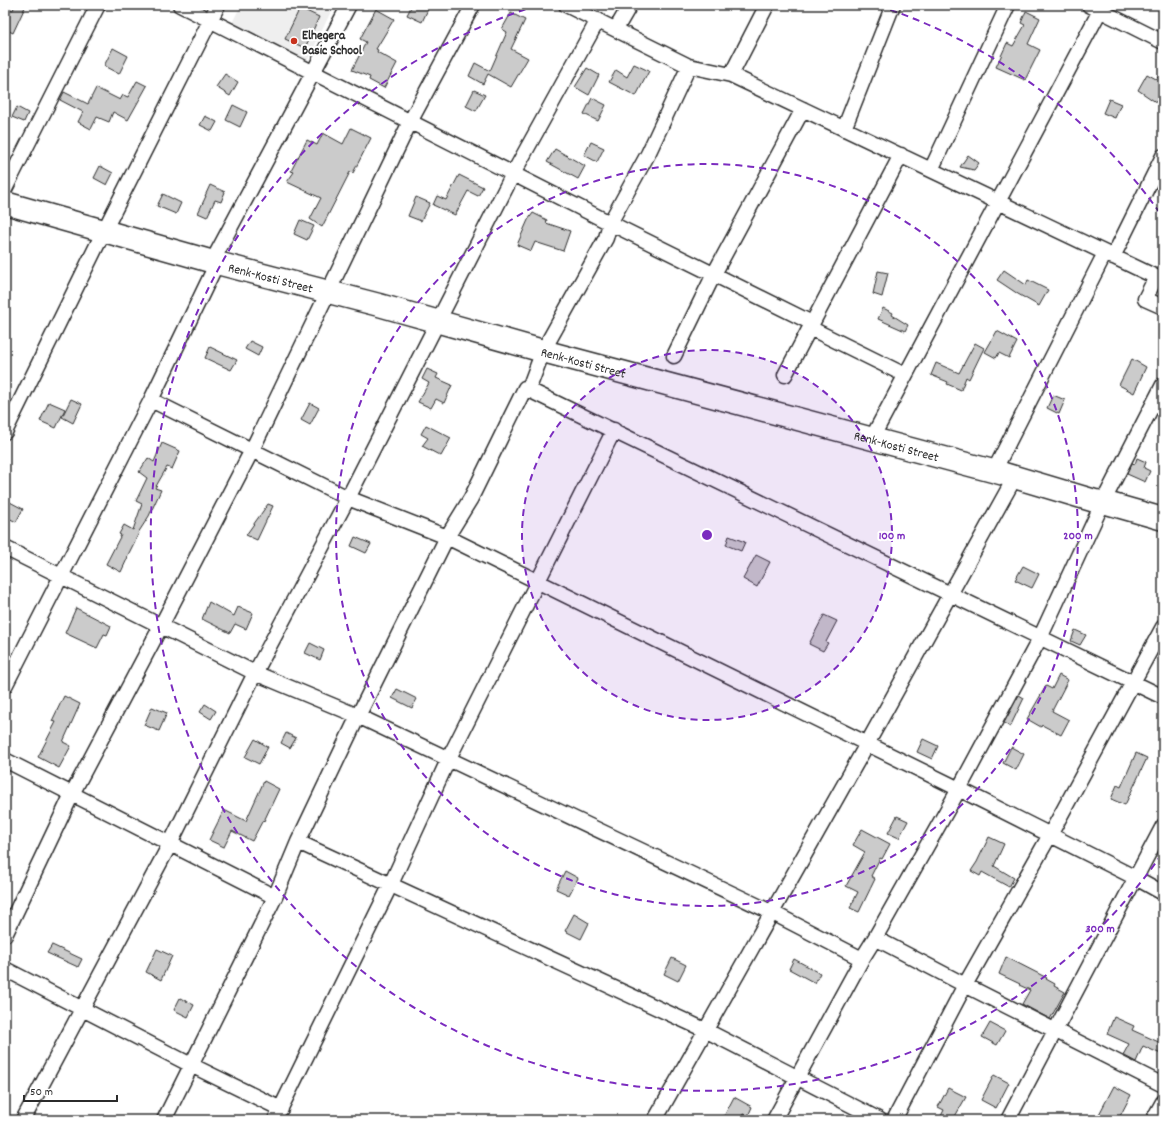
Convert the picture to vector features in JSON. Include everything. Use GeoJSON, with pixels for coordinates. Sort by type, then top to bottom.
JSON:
{"type":"FeatureCollection","features":[{"type":"Feature","properties":{"kind":"main road","name":"Renk-Kosti Street"},"geometry":{"type":"LineString","coordinates":[[5,203],[543,351],[994,471],[1095,501],[1163,519]]}},
{"type":"Feature","properties":{"kind":"street"},"geometry":{"type":"LineString","coordinates":[[5,189],[98,5]]}},
{"type":"Feature","properties":{"kind":"street"},"geometry":{"type":"LineString","coordinates":[[180,5],[610,223],[714,274],[905,375]]}},
{"type":"Feature","properties":{"kind":"street"},"geometry":{"type":"LineString","coordinates":[[5,432],[218,5]]}},
{"type":"Feature","properties":{"kind":"street"},"geometry":{"type":"LineString","coordinates":[[5,686],[152,400],[215,262],[349,5]]}},
{"type":"Feature","properties":{"kind":"street"},"geometry":{"type":"LineString","coordinates":[[5,935],[72,794],[162,626],[252,450],[410,122],[473,5]]}},
{"type":"Feature","properties":{"kind":"street"},"geometry":{"type":"LineString","coordinates":[[566,5],[689,66],[731,74],[1156,277],[1146,299],[1163,307]]}},
{"type":"Feature","properties":{"kind":"street"},"geometry":{"type":"LineString","coordinates":[[616,29],[630,5]]}},
{"type":"Feature","properties":{"kind":"street"},"geometry":{"type":"LineString","coordinates":[[731,74],[767,5]]}},
{"type":"Feature","properties":{"kind":"street"},"geometry":{"type":"LineString","coordinates":[[844,129],[893,5]]}},
{"type":"Feature","properties":{"kind":"street"},"geometry":{"type":"LineString","coordinates":[[931,170],[1008,5]]}},
{"type":"Feature","properties":{"kind":"street"},"geometry":{"type":"LineString","coordinates":[[872,438],[997,202],[1097,7],[1163,42]]}},
{"type":"Feature","properties":{"kind":"street"},"geometry":{"type":"LineString","coordinates":[[23,1120],[170,844],[255,673],[348,498],[513,174],[598,20]]}},
{"type":"Feature","properties":{"kind":"street"},"geometry":{"type":"LineString","coordinates":[[164,1120],[275,897],[298,842],[358,716],[447,537],[472,498],[525,388],[529,388],[543,351],[606,238],[610,223],[648,154],[689,66]]}},
{"type":"Feature","properties":{"kind":"street"},"geometry":{"type":"LineString","coordinates":[[674,356],[714,274],[803,109]]}},
{"type":"Feature","properties":{"kind":"street"},"geometry":{"type":"LineString","coordinates":[[785,376],[901,155]]}},
{"type":"Feature","properties":{"kind":"street"},"geometry":{"type":"LineString","coordinates":[[994,471],[1163,156]]}},
{"type":"Feature","properties":{"kind":"street"},"geometry":{"type":"LineString","coordinates":[[774,1120],[862,959],[959,789],[1040,638],[1102,502],[1163,385]]}},
{"type":"Feature","properties":{"kind":"street"},"geometry":{"type":"LineString","coordinates":[[525,388],[1163,697]]}},
{"type":"Feature","properties":{"kind":"street"},"geometry":{"type":"LineString","coordinates":[[152,400],[348,498],[447,537],[959,789],[1163,893]]}},
{"type":"Feature","properties":{"kind":"street"},"geometry":{"type":"LineString","coordinates":[[5,969],[191,1065],[278,1114],[391,884],[448,758],[614,430]]}},
{"type":"Feature","properties":{"kind":"street"},"geometry":{"type":"LineString","coordinates":[[655,1120],[867,744],[1015,477]]}},
{"type":"Feature","properties":{"kind":"street"},"geometry":{"type":"LineString","coordinates":[[5,548],[255,673],[358,716],[448,758],[771,912],[862,959]]}},
{"type":"Feature","properties":{"kind":"street"},"geometry":{"type":"LineString","coordinates":[[894,1120],[965,985],[1050,835],[1163,627]]}},
{"type":"Feature","properties":{"kind":"street"},"geometry":{"type":"LineString","coordinates":[[5,760],[275,897]]}},
{"type":"Feature","properties":{"kind":"street"},"geometry":{"type":"LineString","coordinates":[[1008,1120],[1163,826]]}},
{"type":"Feature","properties":{"kind":"street"},"geometry":{"type":"LineString","coordinates":[[298,842],[705,1030],[880,1120]]}},
{"type":"Feature","properties":{"kind":"street"},"geometry":{"type":"LineString","coordinates":[[875,938],[1163,1085]]}},
{"type":"Feature","properties":{"kind":"street"},"geometry":{"type":"LineString","coordinates":[[1153,1120],[1163,1102]]}},
{"type":"Feature","properties":{"kind":"shaded area","name":"Elhegera Basic School"},"geometry":{"type":"Polygon","coordinates":[[[241,5],[334,5],[308,60],[232,23],[241,5]]]}},
{"type":"Feature","properties":{"kind":"building"},"geometry":{"type":"Polygon","coordinates":[[[15,5],[26,5],[13,33],[5,29],[5,7],[13,10],[15,5]]]}},
{"type":"Feature","properties":{"kind":"building"},"geometry":{"type":"Polygon","coordinates":[[[412,5],[430,5],[422,22],[407,15],[412,5]]]}},
{"type":"Feature","properties":{"kind":"building"},"geometry":{"type":"Polygon","coordinates":[[[300,8],[319,17],[305,48],[285,39],[300,8]]]}},
{"type":"Feature","properties":{"kind":"building"},"geometry":{"type":"Polygon","coordinates":[[[376,9],[394,19],[376,49],[378,50],[377,52],[397,63],[384,88],[369,80],[370,77],[352,70],[366,42],[360,39],[376,9]]]}},
{"type":"Feature","properties":{"kind":"building"},"geometry":{"type":"Polygon","coordinates":[[[1026,11],[1040,18],[1028,44],[1040,50],[1025,80],[996,67],[1007,43],[1013,46],[1025,25],[1021,23],[1026,11]]]}},
{"type":"Feature","properties":{"kind":"building"},"geometry":{"type":"Polygon","coordinates":[[[511,13],[525,20],[511,49],[528,58],[511,87],[488,74],[483,84],[469,76],[475,63],[490,71],[507,32],[502,29],[511,13]]]}},
{"type":"Feature","properties":{"kind":"building"},"geometry":{"type":"Polygon","coordinates":[[[113,48],[128,56],[119,74],[104,66],[113,48]]]}},
{"type":"Feature","properties":{"kind":"building"},"geometry":{"type":"Polygon","coordinates":[[[634,64],[649,71],[636,96],[609,82],[616,70],[627,77],[634,64]]]}},
{"type":"Feature","properties":{"kind":"building"},"geometry":{"type":"Polygon","coordinates":[[[587,68],[599,75],[589,95],[575,87],[587,68]]]}},
{"type":"Feature","properties":{"kind":"building"},"geometry":{"type":"Polygon","coordinates":[[[1163,72],[1163,107],[1138,90],[1147,74],[1156,79],[1163,72]]]}},
{"type":"Feature","properties":{"kind":"building"},"geometry":{"type":"Polygon","coordinates":[[[225,74],[238,82],[230,96],[216,87],[225,74]]]}},
{"type":"Feature","properties":{"kind":"building"},"geometry":{"type":"Polygon","coordinates":[[[137,81],[147,86],[128,120],[113,112],[109,122],[97,117],[91,129],[78,122],[83,112],[60,100],[64,92],[88,104],[96,88],[120,100],[123,95],[128,97],[137,81]]]}},
{"type":"Feature","properties":{"kind":"building"},"geometry":{"type":"Polygon","coordinates":[[[474,90],[485,95],[476,111],[466,106],[474,90]]]}},
{"type":"Feature","properties":{"kind":"building"},"geometry":{"type":"Polygon","coordinates":[[[592,98],[606,105],[598,121],[584,114],[592,98]]]}},
{"type":"Feature","properties":{"kind":"building"},"geometry":{"type":"Polygon","coordinates":[[[1109,99],[1121,104],[1115,118],[1103,113],[1109,99]]]}},
{"type":"Feature","properties":{"kind":"building"},"geometry":{"type":"Polygon","coordinates":[[[233,105],[247,112],[240,127],[226,120],[233,105]]]}},
{"type":"Feature","properties":{"kind":"building"},"geometry":{"type":"Polygon","coordinates":[[[17,107],[28,113],[24,122],[12,117],[17,107]]]}},
{"type":"Feature","properties":{"kind":"building"},"geometry":{"type":"Polygon","coordinates":[[[205,116],[217,122],[212,131],[200,125],[205,116]]]}},
{"type":"Feature","properties":{"kind":"building"},"geometry":{"type":"Polygon","coordinates":[[[351,128],[371,138],[353,173],[350,172],[322,227],[310,219],[321,198],[287,182],[294,172],[291,171],[307,140],[317,145],[323,133],[343,144],[351,128]]]}},
{"type":"Feature","properties":{"kind":"building"},"geometry":{"type":"Polygon","coordinates":[[[591,142],[604,148],[597,162],[584,155],[591,142]]]}},
{"type":"Feature","properties":{"kind":"building"},"geometry":{"type":"Polygon","coordinates":[[[555,149],[585,166],[578,179],[547,162],[555,149]]]}},
{"type":"Feature","properties":{"kind":"building"},"geometry":{"type":"Polygon","coordinates":[[[968,155],[979,163],[974,170],[960,167],[968,155]]]}},
{"type":"Feature","properties":{"kind":"building"},"geometry":{"type":"Polygon","coordinates":[[[100,166],[113,173],[107,185],[94,178],[100,166]]]}},
{"type":"Feature","properties":{"kind":"building"},"geometry":{"type":"Polygon","coordinates":[[[459,175],[483,187],[478,196],[468,191],[455,215],[433,205],[437,196],[446,200],[459,175]]]}},
{"type":"Feature","properties":{"kind":"building"},"geometry":{"type":"Polygon","coordinates":[[[210,185],[225,192],[221,202],[215,200],[207,217],[198,213],[210,185]]]}},
{"type":"Feature","properties":{"kind":"building"},"geometry":{"type":"Polygon","coordinates":[[[163,194],[181,203],[176,214],[157,206],[163,194]]]}},
{"type":"Feature","properties":{"kind":"building"},"geometry":{"type":"Polygon","coordinates":[[[416,197],[430,203],[421,221],[408,216],[416,197]]]}},
{"type":"Feature","properties":{"kind":"building"},"geometry":{"type":"Polygon","coordinates":[[[533,213],[547,220],[546,223],[570,231],[563,251],[535,242],[531,251],[517,245],[528,220],[533,213]]]}},
{"type":"Feature","properties":{"kind":"building"},"geometry":{"type":"Polygon","coordinates":[[[300,220],[314,226],[307,240],[294,234],[300,220]]]}},
{"type":"Feature","properties":{"kind":"building"},"geometry":{"type":"Polygon","coordinates":[[[1004,270],[1026,285],[1028,280],[1048,290],[1039,306],[997,280],[1004,270]]]}},
{"type":"Feature","properties":{"kind":"building"},"geometry":{"type":"Polygon","coordinates":[[[878,271],[888,273],[882,297],[873,294],[878,271]]]}},
{"type":"Feature","properties":{"kind":"building"},"geometry":{"type":"Polygon","coordinates":[[[883,308],[893,313],[892,315],[908,325],[905,331],[878,319],[883,308]]]}},
{"type":"Feature","properties":{"kind":"building"},"geometry":{"type":"Polygon","coordinates":[[[997,331],[1017,342],[1009,358],[999,353],[996,358],[985,352],[997,331]]]}},
{"type":"Feature","properties":{"kind":"building"},"geometry":{"type":"Polygon","coordinates":[[[250,341],[262,347],[258,356],[245,349],[250,341]]]}},
{"type":"Feature","properties":{"kind":"building"},"geometry":{"type":"Polygon","coordinates":[[[975,343],[984,348],[969,379],[966,377],[961,390],[947,384],[948,382],[931,375],[936,363],[959,373],[975,343]]]}},
{"type":"Feature","properties":{"kind":"building"},"geometry":{"type":"Polygon","coordinates":[[[210,347],[237,360],[231,370],[205,358],[210,347]]]}},
{"type":"Feature","properties":{"kind":"building"},"geometry":{"type":"Polygon","coordinates":[[[1132,359],[1146,367],[1134,393],[1119,385],[1132,359]]]}},
{"type":"Feature","properties":{"kind":"building"},"geometry":{"type":"Polygon","coordinates":[[[427,369],[438,374],[436,378],[452,385],[444,403],[436,399],[431,408],[418,402],[429,383],[422,379],[427,369]]]}},
{"type":"Feature","properties":{"kind":"building"},"geometry":{"type":"Polygon","coordinates":[[[1053,395],[1065,400],[1059,414],[1047,408],[1053,395]]]}},
{"type":"Feature","properties":{"kind":"building"},"geometry":{"type":"Polygon","coordinates":[[[71,399],[82,404],[73,423],[62,417],[71,399]]]}},
{"type":"Feature","properties":{"kind":"building"},"geometry":{"type":"Polygon","coordinates":[[[49,402],[65,409],[56,428],[40,421],[49,402]]]}},
{"type":"Feature","properties":{"kind":"building"},"geometry":{"type":"Polygon","coordinates":[[[310,403],[319,408],[310,425],[301,420],[310,403]]]}},
{"type":"Feature","properties":{"kind":"building"},"geometry":{"type":"Polygon","coordinates":[[[426,425],[451,438],[441,456],[422,446],[428,438],[421,434],[426,425]]]}},
{"type":"Feature","properties":{"kind":"building"},"geometry":{"type":"Polygon","coordinates":[[[162,443],[180,451],[172,469],[167,467],[155,488],[161,490],[149,516],[138,533],[121,572],[106,564],[121,535],[119,534],[124,525],[133,530],[142,504],[136,501],[147,478],[139,472],[148,458],[154,462],[162,443]]]}},
{"type":"Feature","properties":{"kind":"building"},"geometry":{"type":"Polygon","coordinates":[[[1137,458],[1146,462],[1144,468],[1150,471],[1145,482],[1127,474],[1132,463],[1135,464],[1137,458]]]}},
{"type":"Feature","properties":{"kind":"building"},"geometry":{"type":"Polygon","coordinates":[[[8,501],[23,509],[16,522],[5,516],[5,506],[8,501]]]}},
{"type":"Feature","properties":{"kind":"building"},"geometry":{"type":"Polygon","coordinates":[[[268,504],[273,506],[257,540],[246,535],[268,504]]]}},
{"type":"Feature","properties":{"kind":"building"},"geometry":{"type":"Polygon","coordinates":[[[729,536],[745,542],[741,551],[726,545],[729,536]]]}},
{"type":"Feature","properties":{"kind":"building"},"geometry":{"type":"Polygon","coordinates":[[[355,537],[371,544],[366,553],[351,546],[355,537]]]}},
{"type":"Feature","properties":{"kind":"building"},"geometry":{"type":"Polygon","coordinates":[[[756,555],[770,562],[757,587],[743,579],[756,555]]]}},
{"type":"Feature","properties":{"kind":"building"},"geometry":{"type":"Polygon","coordinates":[[[1023,566],[1039,574],[1032,588],[1015,580],[1023,566]]]}},
{"type":"Feature","properties":{"kind":"building"},"geometry":{"type":"Polygon","coordinates":[[[209,602],[234,616],[238,607],[253,613],[246,629],[235,624],[230,633],[202,619],[209,602]]]}},
{"type":"Feature","properties":{"kind":"building"},"geometry":{"type":"Polygon","coordinates":[[[76,608],[111,626],[107,635],[104,634],[97,648],[65,633],[76,608]]]}},
{"type":"Feature","properties":{"kind":"building"},"geometry":{"type":"Polygon","coordinates":[[[824,615],[837,621],[823,651],[809,644],[824,615]]]}},
{"type":"Feature","properties":{"kind":"building"},"geometry":{"type":"Polygon","coordinates":[[[1075,630],[1086,635],[1080,645],[1071,641],[1075,630]]]}},
{"type":"Feature","properties":{"kind":"building"},"geometry":{"type":"Polygon","coordinates":[[[310,643],[324,650],[320,660],[305,653],[310,643]]]}},
{"type":"Feature","properties":{"kind":"building"},"geometry":{"type":"Polygon","coordinates":[[[1059,675],[1068,680],[1052,711],[1069,720],[1061,735],[1042,725],[1041,727],[1027,719],[1046,686],[1052,689],[1059,675]]]}},
{"type":"Feature","properties":{"kind":"building"},"geometry":{"type":"Polygon","coordinates":[[[397,689],[417,699],[412,708],[392,698],[397,689]]]}},
{"type":"Feature","properties":{"kind":"building"},"geometry":{"type":"Polygon","coordinates":[[[1019,695],[1024,698],[1010,727],[1004,723],[1019,695]]]}},
{"type":"Feature","properties":{"kind":"building"},"geometry":{"type":"Polygon","coordinates":[[[64,696],[80,704],[63,742],[71,746],[59,768],[38,757],[56,722],[52,721],[64,696]]]}},
{"type":"Feature","properties":{"kind":"building"},"geometry":{"type":"Polygon","coordinates":[[[205,704],[216,711],[211,719],[200,712],[205,704]]]}},
{"type":"Feature","properties":{"kind":"building"},"geometry":{"type":"Polygon","coordinates":[[[152,707],[167,713],[159,731],[144,725],[152,707]]]}},
{"type":"Feature","properties":{"kind":"building"},"geometry":{"type":"Polygon","coordinates":[[[286,733],[296,738],[290,748],[281,743],[286,733]]]}},
{"type":"Feature","properties":{"kind":"building"},"geometry":{"type":"Polygon","coordinates":[[[255,739],[268,747],[259,764],[245,757],[255,739]]]}},
{"type":"Feature","properties":{"kind":"building"},"geometry":{"type":"Polygon","coordinates":[[[923,739],[938,746],[932,759],[917,752],[923,739]]]}},
{"type":"Feature","properties":{"kind":"building"},"geometry":{"type":"Polygon","coordinates":[[[1011,747],[1024,754],[1016,770],[1003,763],[1011,747]]]}},
{"type":"Feature","properties":{"kind":"building"},"geometry":{"type":"Polygon","coordinates":[[[1136,753],[1147,758],[1125,805],[1111,799],[1117,785],[1121,787],[1136,753]]]}},
{"type":"Feature","properties":{"kind":"building"},"geometry":{"type":"Polygon","coordinates":[[[264,781],[279,789],[264,821],[263,820],[252,841],[232,831],[224,847],[209,840],[224,810],[246,821],[264,781]]]}},
{"type":"Feature","properties":{"kind":"building"},"geometry":{"type":"Polygon","coordinates":[[[897,816],[908,821],[899,838],[888,833],[897,816]]]}},
{"type":"Feature","properties":{"kind":"building"},"geometry":{"type":"Polygon","coordinates":[[[862,829],[890,844],[882,859],[880,858],[871,876],[875,879],[859,912],[850,908],[858,892],[846,886],[865,852],[853,845],[862,829]]]}},
{"type":"Feature","properties":{"kind":"building"},"geometry":{"type":"Polygon","coordinates":[[[989,837],[1004,844],[994,866],[1014,878],[1009,887],[982,872],[980,876],[971,871],[989,837]]]}},
{"type":"Feature","properties":{"kind":"building"},"geometry":{"type":"Polygon","coordinates":[[[565,871],[578,878],[569,895],[556,889],[565,871]]]}},
{"type":"Feature","properties":{"kind":"building"},"geometry":{"type":"Polygon","coordinates":[[[574,914],[589,923],[581,939],[565,931],[574,914]]]}},
{"type":"Feature","properties":{"kind":"building"},"geometry":{"type":"Polygon","coordinates":[[[52,945],[82,959],[78,967],[47,953],[52,945]]]}},
{"type":"Feature","properties":{"kind":"building"},"geometry":{"type":"Polygon","coordinates":[[[157,949],[172,956],[161,980],[146,972],[157,949]]]}},
{"type":"Feature","properties":{"kind":"building"},"geometry":{"type":"Polygon","coordinates":[[[1006,957],[1047,978],[1046,979],[1055,984],[1054,986],[1065,992],[1050,1019],[1022,1004],[1030,990],[999,974],[1006,957]]]}},
{"type":"Feature","properties":{"kind":"building"},"geometry":{"type":"Polygon","coordinates":[[[672,958],[686,965],[678,981],[664,974],[672,958]]]}},
{"type":"Feature","properties":{"kind":"building"},"geometry":{"type":"Polygon","coordinates":[[[794,959],[820,973],[815,983],[789,969],[794,959]]]}},
{"type":"Feature","properties":{"kind":"building"},"geometry":{"type":"Polygon","coordinates":[[[180,998],[194,1005],[188,1017],[174,1010],[180,998]]]}},
{"type":"Feature","properties":{"kind":"building"},"geometry":{"type":"Polygon","coordinates":[[[1114,1017],[1134,1026],[1132,1030],[1163,1044],[1163,1055],[1143,1046],[1136,1062],[1123,1055],[1129,1044],[1107,1034],[1114,1017]]]}},
{"type":"Feature","properties":{"kind":"building"},"geometry":{"type":"Polygon","coordinates":[[[990,1023],[1005,1031],[997,1045],[982,1037],[990,1023]]]}},
{"type":"Feature","properties":{"kind":"building"},"geometry":{"type":"Polygon","coordinates":[[[994,1075],[1009,1083],[996,1108],[981,1100],[994,1075]]]}},
{"type":"Feature","properties":{"kind":"building"},"geometry":{"type":"Polygon","coordinates":[[[1114,1086],[1131,1095],[1118,1120],[1096,1120],[1114,1086]]]}},
{"type":"Feature","properties":{"kind":"building"},"geometry":{"type":"Polygon","coordinates":[[[948,1088],[966,1097],[953,1120],[939,1120],[944,1110],[938,1107],[948,1088]]]}},
{"type":"Feature","properties":{"kind":"building"},"geometry":{"type":"Polygon","coordinates":[[[734,1097],[752,1107],[748,1116],[743,1114],[739,1120],[722,1120],[734,1097]]]}},
{"type":"Feature","properties":{"kind":"place","name":"Elhegera Basic School"},"geometry":{"type":"Point","coordinates":[294,41]}}]}
